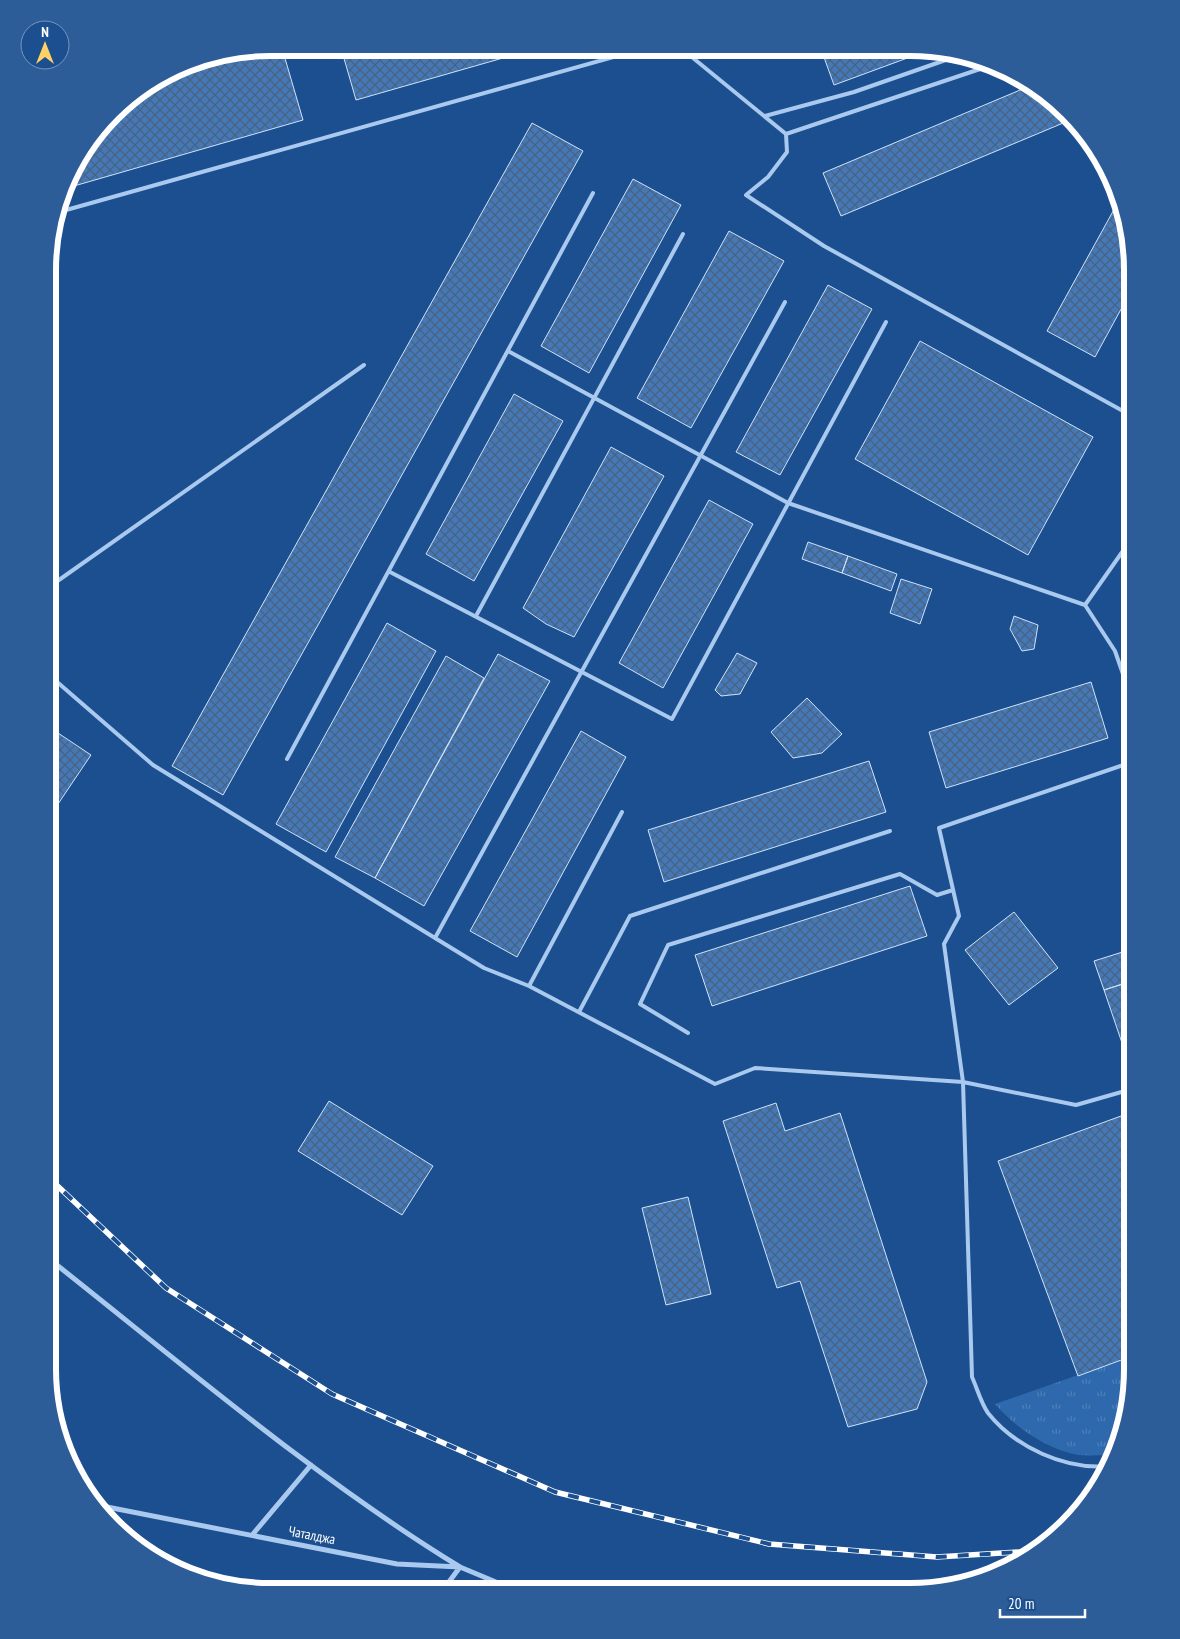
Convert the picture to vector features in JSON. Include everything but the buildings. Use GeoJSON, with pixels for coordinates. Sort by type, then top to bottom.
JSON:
{"type":"FeatureCollection","features":[{"type":"Feature","properties":{"kind":"street"},"geometry":{"type":"LineString","coordinates":[[56,1264],[311,1465],[430,1549],[460,1567],[448,1583]]}},
{"type":"Feature","properties":{"kind":"street"},"geometry":{"type":"LineString","coordinates":[[253,1534],[311,1465]]}},
{"type":"Feature","properties":{"kind":"street","name":"Чаталджа"},"geometry":{"type":"LineString","coordinates":[[106,1507],[253,1534],[397,1564],[460,1567],[498,1583]]}},
{"type":"Feature","properties":{"kind":"lane"},"geometry":{"type":"LineString","coordinates":[[65,210],[617,56]]}},
{"type":"Feature","properties":{"kind":"lane"},"geometry":{"type":"LineString","coordinates":[[691,56],[786,134],[787,152],[768,177],[746,195],[824,246],[1124,412]]}},
{"type":"Feature","properties":{"kind":"lane"},"geometry":{"type":"LineString","coordinates":[[765,116],[854,92],[948,59]]}},
{"type":"Feature","properties":{"kind":"lane"},"geometry":{"type":"LineString","coordinates":[[786,134],[980,69]]}},
{"type":"Feature","properties":{"kind":"lane"},"geometry":{"type":"LineString","coordinates":[[287,759],[390,572],[593,193]]}},
{"type":"Feature","properties":{"kind":"lane"},"geometry":{"type":"LineString","coordinates":[[476,616],[683,234]]}},
{"type":"Feature","properties":{"kind":"lane"},"geometry":{"type":"LineString","coordinates":[[435,938],[784,302]]}},
{"type":"Feature","properties":{"kind":"lane"},"geometry":{"type":"LineString","coordinates":[[390,572],[672,719],[886,322]]}},
{"type":"Feature","properties":{"kind":"lane"},"geometry":{"type":"LineString","coordinates":[[508,351],[788,503],[1085,605],[1115,651],[1124,677]]}},
{"type":"Feature","properties":{"kind":"lane"},"geometry":{"type":"LineString","coordinates":[[56,581],[364,364]]}},
{"type":"Feature","properties":{"kind":"lane"},"geometry":{"type":"LineString","coordinates":[[1085,605],[1124,549]]}},
{"type":"Feature","properties":{"kind":"lane"},"geometry":{"type":"LineString","coordinates":[[56,682],[153,765],[484,968],[529,986],[715,1084],[755,1068],[963,1082],[1076,1105],[1124,1091]]}},
{"type":"Feature","properties":{"kind":"lane"},"geometry":{"type":"LineString","coordinates":[[1100,1467],[1059,1461],[1023,1443],[999,1425],[986,1411],[972,1377],[963,1082],[944,944],[959,916],[939,828],[1124,765]]}},
{"type":"Feature","properties":{"kind":"lane"},"geometry":{"type":"LineString","coordinates":[[529,986],[622,812]]}},
{"type":"Feature","properties":{"kind":"lane"},"geometry":{"type":"LineString","coordinates":[[579,1012],[630,916],[890,831]]}},
{"type":"Feature","properties":{"kind":"lane"},"geometry":{"type":"LineString","coordinates":[[688,1033],[640,1004],[668,945],[900,874],[937,895],[953,890]]}},
{"type":"Feature","properties":{"kind":"green space"},"geometry":{"type":"Polygon","coordinates":[[[1124,1359],[1120,1411],[1105,1455],[1078,1455],[1043,1443],[1012,1421],[995,1404],[1124,1359]]]}},
{"type":"Feature","properties":{"kind":"railway"},"geometry":{"type":"LineString","coordinates":[[56,1185],[166,1288],[332,1394],[555,1492],[769,1544],[937,1557],[1021,1552]]}}]}
